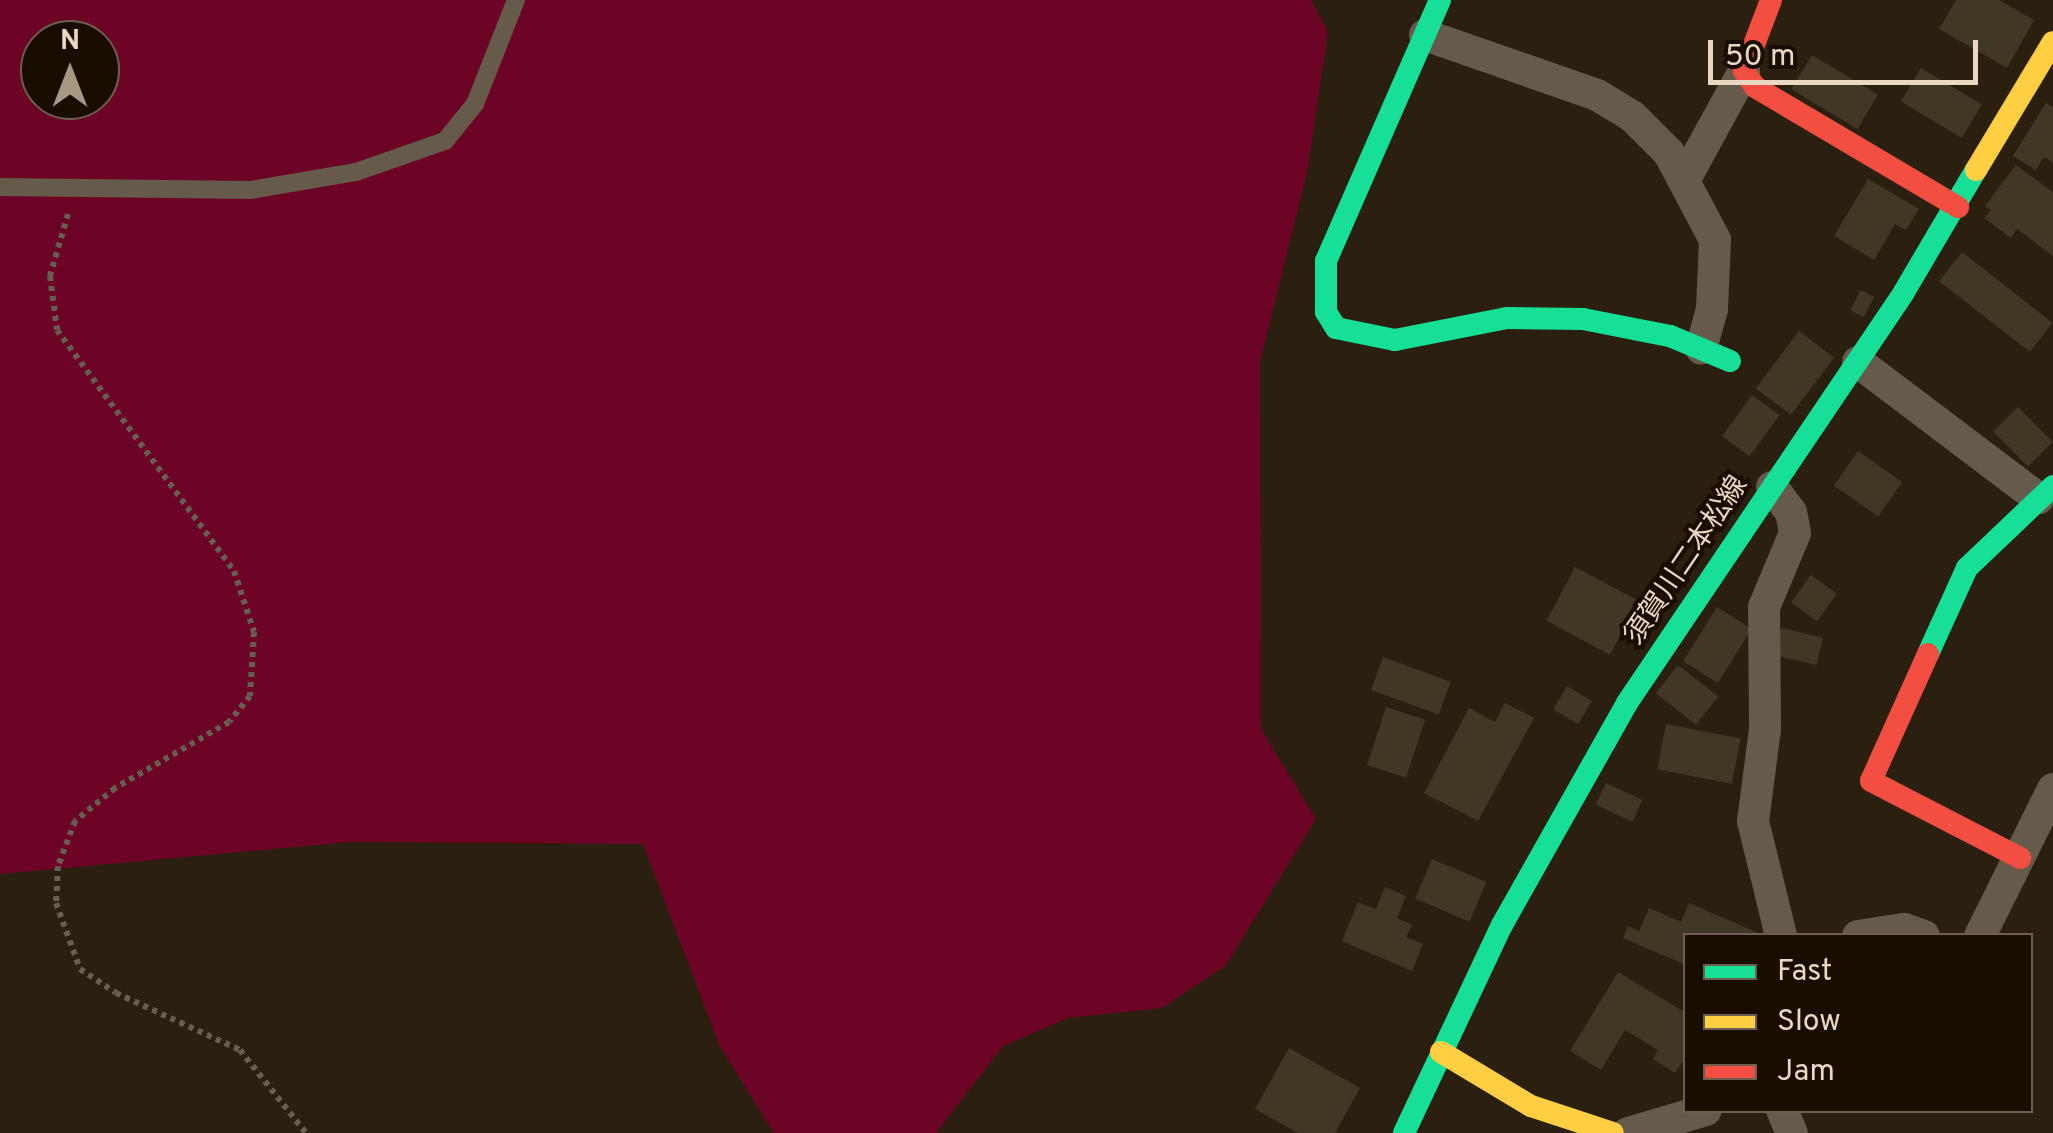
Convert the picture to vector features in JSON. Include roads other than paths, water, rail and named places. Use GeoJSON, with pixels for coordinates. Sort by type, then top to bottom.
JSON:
{"type":"FeatureCollection","features":[{"type":"Feature","properties":{"kind":"street"},"geometry":{"type":"LineString","coordinates":[[1424,35],[1596,95],[1632,116],[1686,177],[1716,240],[1716,355],[1670,336],[1583,319],[1507,318],[1394,340],[1336,328],[1326,312],[1326,262],[1424,35],[1440,0]]}},
{"type":"Feature","properties":{"kind":"street"},"geometry":{"type":"LineString","coordinates":[[1686,177],[1744,71],[1771,0]]}},
{"type":"Feature","properties":{"kind":"street","name":"須賀川二本松線"},"geometry":{"type":"LineString","coordinates":[[1404,1133],[1548,836],[1627,703],[1958,207],[2053,42]]}},
{"type":"Feature","properties":{"kind":"street"},"geometry":{"type":"LineString","coordinates":[[1744,71],[1755,86],[1958,207]]}},
{"type":"Feature","properties":{"kind":"street"},"geometry":{"type":"LineString","coordinates":[[1858,362],[2046,492],[1967,568],[1871,781],[2020,858]]}},
{"type":"Feature","properties":{"kind":"street"},"geometry":{"type":"LineString","coordinates":[[1772,487],[1792,512],[1795,533],[1764,606],[1765,729],[1754,821],[1780,933]]}},
{"type":"Feature","properties":{"kind":"street"},"geometry":{"type":"LineString","coordinates":[[1982,933],[2053,790]]}},
{"type":"Feature","properties":{"kind":"street"},"geometry":{"type":"LineString","coordinates":[[1878,933],[1904,929],[1915,933]]}},
{"type":"Feature","properties":{"kind":"street"},"geometry":{"type":"LineString","coordinates":[[1441,1052],[1530,1106],[1613,1133]]}},
{"type":"Feature","properties":{"kind":"street"},"geometry":{"type":"LineString","coordinates":[[1628,1133],[1696,1113]]}},
{"type":"Feature","properties":{"kind":"lane"},"geometry":{"type":"LineString","coordinates":[[0,186],[252,190],[356,172],[445,142],[475,104],[516,0]]}}]}
